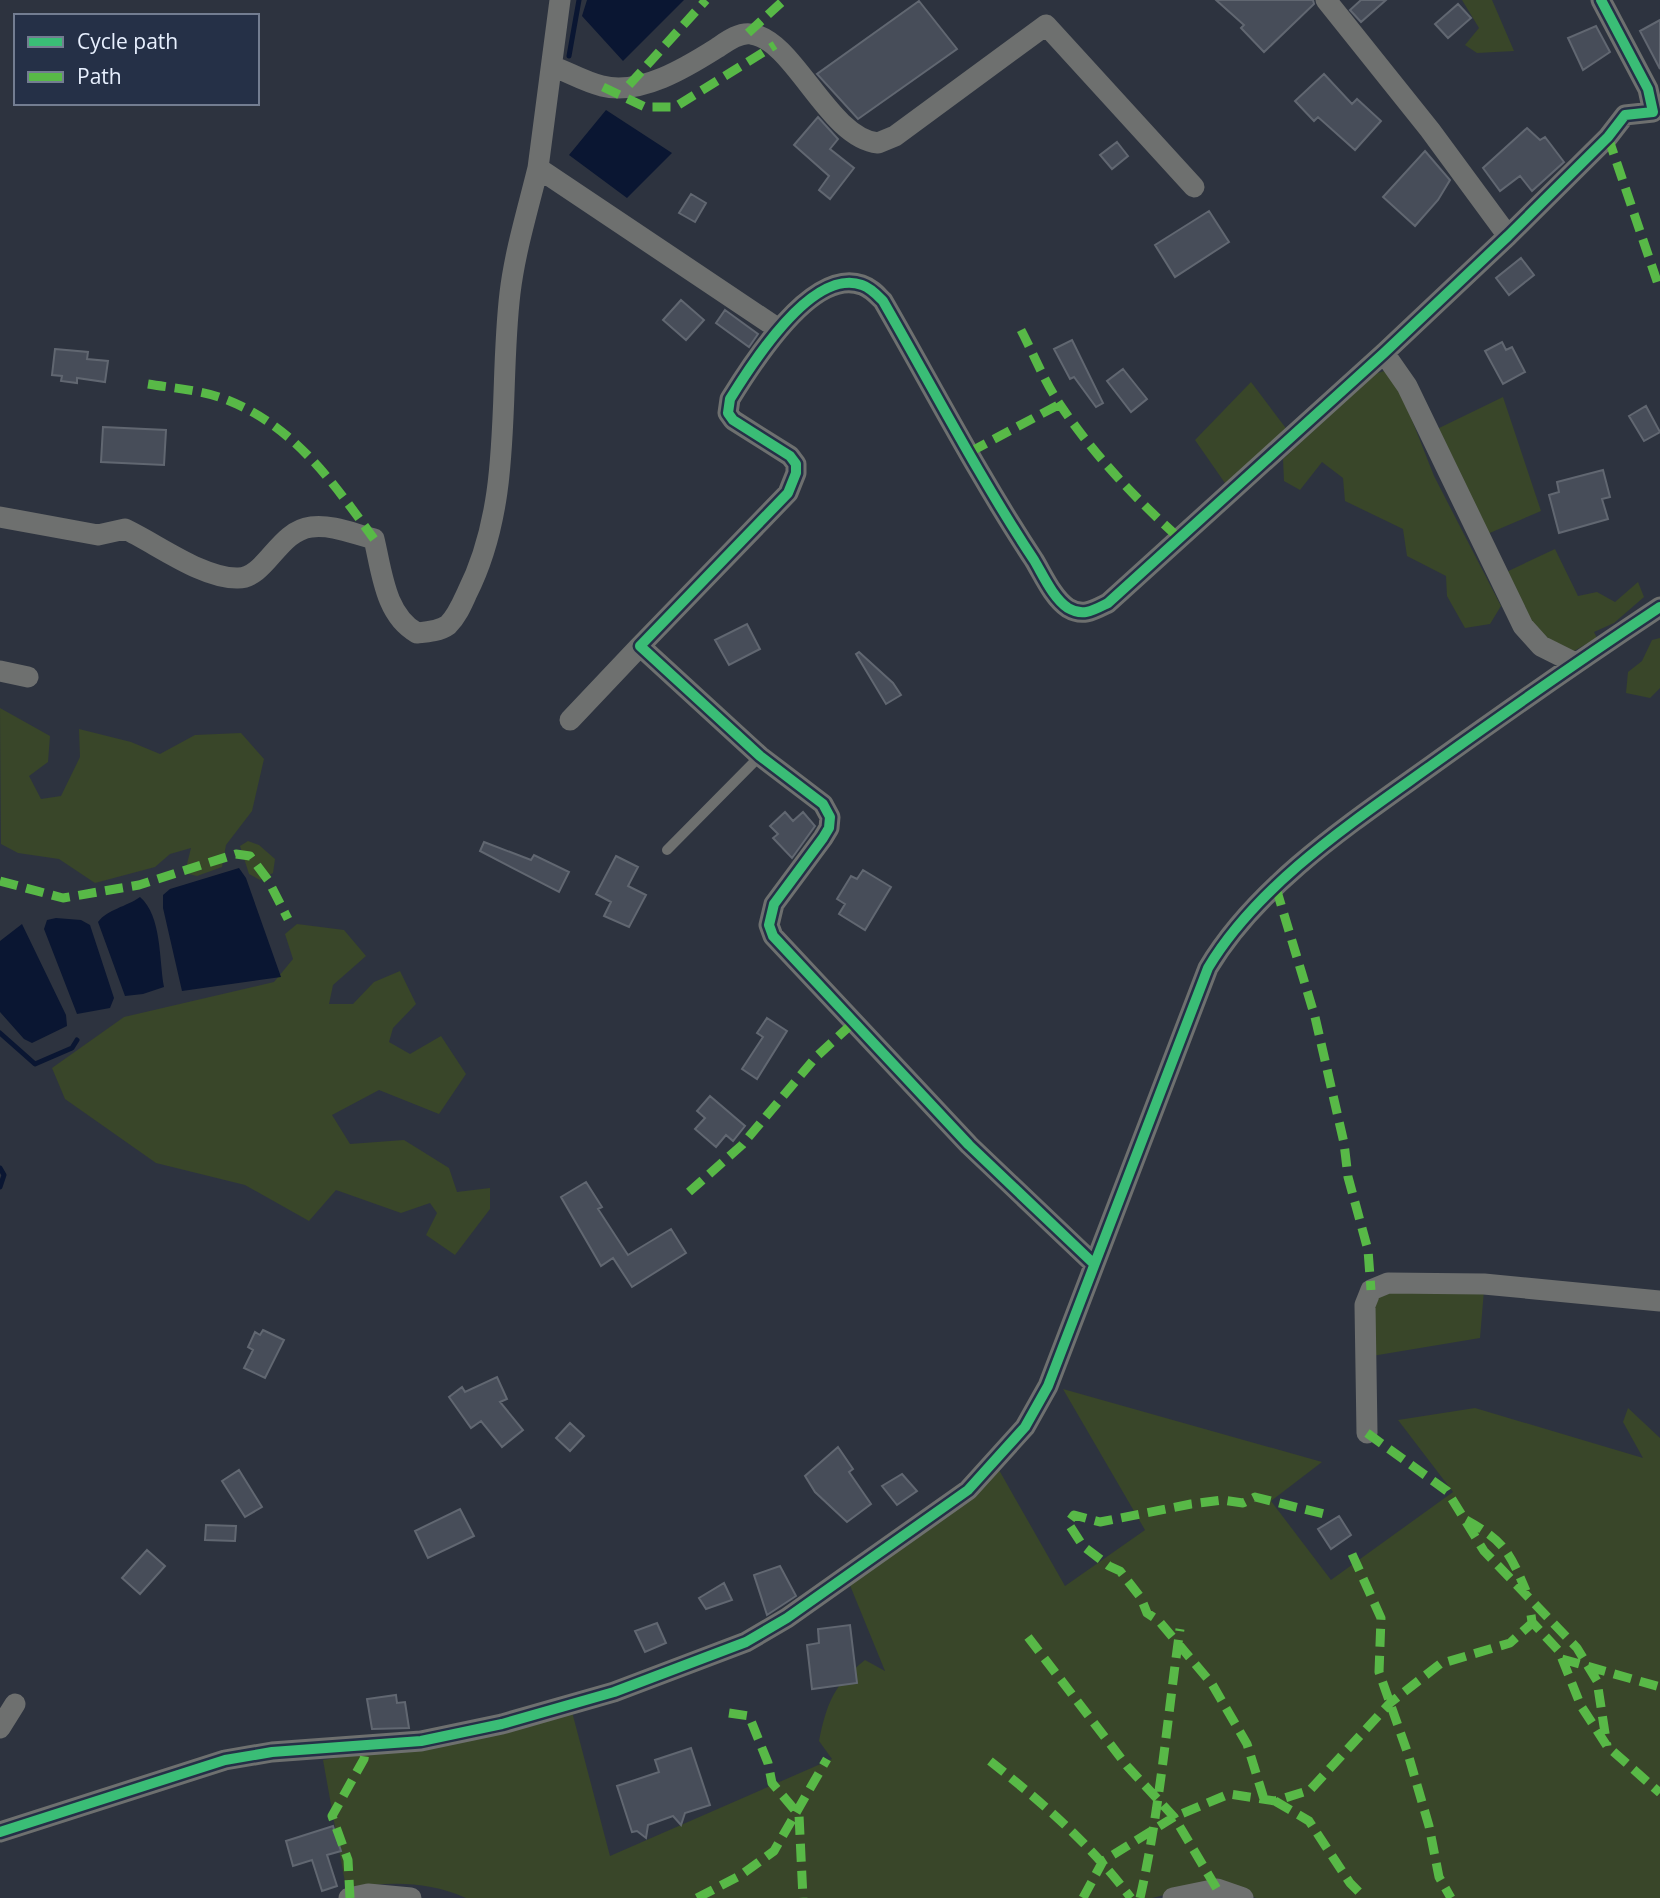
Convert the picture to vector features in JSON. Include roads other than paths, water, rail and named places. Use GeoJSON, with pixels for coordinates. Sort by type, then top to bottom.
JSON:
{"type":"FeatureCollection","features":[{"type":"Feature","properties":{"kind":"street"},"geometry":{"type":"LineString","coordinates":[[0,517],[98,535],[125,529],[184,561],[236,579],[246,578],[256,571],[287,537],[300,529],[327,527],[374,539],[396,614],[406,627],[417,633],[446,626],[457,615],[476,576],[489,536],[502,451],[503,362],[510,290],[538,167],[560,0]]}},
{"type":"Feature","properties":{"kind":"street"},"geometry":{"type":"LineString","coordinates":[[1326,0],[1430,130],[1508,236]]}},
{"type":"Feature","properties":{"kind":"street"},"geometry":{"type":"LineString","coordinates":[[570,720],[788,492],[794,481],[796,464],[790,456],[733,420],[728,413],[730,399],[777,328],[831,287],[852,283],[872,290],[883,301],[1011,526],[1066,607],[1079,613],[1092,612],[1108,603],[1384,354],[1608,137],[1625,115],[1653,112],[1648,89],[1601,0]]}},
{"type":"Feature","properties":{"kind":"street"},"geometry":{"type":"LineString","coordinates":[[552,66],[603,86],[629,85],[678,73],[733,38],[748,33],[775,45],[836,115],[859,137],[878,144],[895,136],[1046,25],[1194,187]]}},
{"type":"Feature","properties":{"kind":"street"},"geometry":{"type":"LineString","coordinates":[[538,167],[777,328]]}},
{"type":"Feature","properties":{"kind":"street"},"geometry":{"type":"LineString","coordinates":[[1384,354],[1407,386],[1523,626],[1541,646],[1575,663]]}},
{"type":"Feature","properties":{"kind":"street"},"geometry":{"type":"LineString","coordinates":[[0,1832],[225,1760],[272,1752],[421,1741],[502,1724],[624,1688],[746,1642],[787,1618],[968,1490],[1000,1458],[1025,1427],[1048,1386],[1208,968],[1222,945],[1276,888],[1344,828],[1575,663],[1660,607]]}},
{"type":"Feature","properties":{"kind":"street"},"geometry":{"type":"LineString","coordinates":[[640,646],[760,756],[815,797],[830,817],[829,828],[823,838],[774,904],[769,925],[773,936],[969,1145],[1093,1263]]}},
{"type":"Feature","properties":{"kind":"street"},"geometry":{"type":"LineString","coordinates":[[0,671],[28,677]]}},
{"type":"Feature","properties":{"kind":"street"},"geometry":{"type":"LineString","coordinates":[[1367,1433],[1365,1305],[1371,1290],[1388,1283],[1485,1284],[1660,1301]]}},
{"type":"Feature","properties":{"kind":"street"},"geometry":{"type":"LineString","coordinates":[[0,1728],[15,1704]]}},
{"type":"Feature","properties":{"kind":"street"},"geometry":{"type":"LineString","coordinates":[[1172,1898],[1217,1889],[1243,1898]]}},
{"type":"Feature","properties":{"kind":"street"},"geometry":{"type":"LineString","coordinates":[[349,1898],[369,1894],[411,1898]]}},
{"type":"Feature","properties":{"kind":"lane"},"geometry":{"type":"LineString","coordinates":[[667,850],[760,756]]}},
{"type":"Feature","properties":{"kind":"water"},"geometry":{"type":"Polygon","coordinates":[[[587,0],[684,0],[623,61],[582,16],[587,0]]]}},
{"type":"Feature","properties":{"kind":"water"},"geometry":{"type":"Polygon","coordinates":[[[606,110],[672,153],[627,198],[569,155],[606,110]]]}},
{"type":"Feature","properties":{"kind":"water"},"geometry":{"type":"Polygon","coordinates":[[[239,868],[246,878],[281,977],[182,991],[163,908],[163,895],[170,889],[239,868]]]}},
{"type":"Feature","properties":{"kind":"water"},"geometry":{"type":"Polygon","coordinates":[[[140,897],[147,905],[156,927],[164,987],[125,996],[98,922],[107,914],[140,897]]]}},
{"type":"Feature","properties":{"kind":"water"},"geometry":{"type":"Polygon","coordinates":[[[47,920],[81,920],[90,925],[114,998],[110,1008],[77,1014],[44,929],[47,920]]]}},
{"type":"Feature","properties":{"kind":"water"},"geometry":{"type":"Polygon","coordinates":[[[22,924],[66,1015],[67,1026],[32,1043],[24,1039],[0,1012],[0,941],[22,924]]]}},
{"type":"Feature","properties":{"kind":"waterway"},"geometry":{"type":"LineString","coordinates":[[569,56],[579,0]]}},
{"type":"Feature","properties":{"kind":"waterway"},"geometry":{"type":"LineString","coordinates":[[0,1033],[35,1064],[72,1048],[77,1040]]}},
{"type":"Feature","properties":{"kind":"waterway"},"geometry":{"type":"LineString","coordinates":[[0,1168],[4,1175],[0,1187]]}}]}
